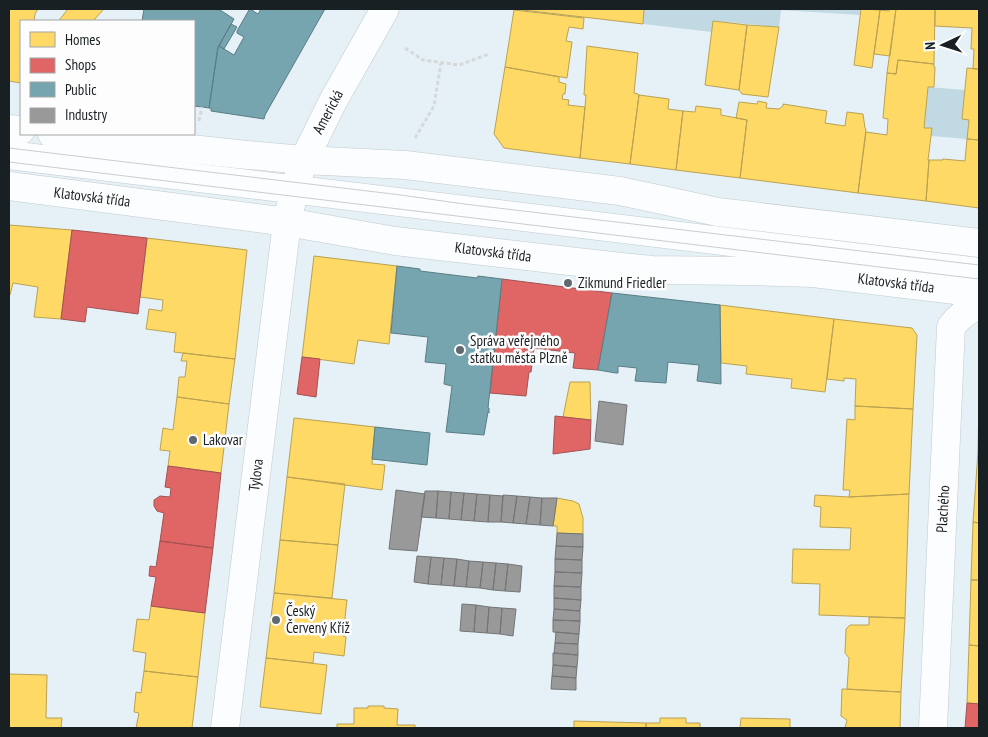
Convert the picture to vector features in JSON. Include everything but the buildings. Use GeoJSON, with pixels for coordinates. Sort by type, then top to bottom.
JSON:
{"type":"FeatureCollection","features":[{"type":"Feature","properties":{"kind":"main road","name":"Americká"},"geometry":{"type":"LineString","coordinates":[[287,222],[294,189],[304,160],[333,101],[385,9]]}},
{"type":"Feature","properties":{"kind":"main road"},"geometry":{"type":"LineString","coordinates":[[61,135],[304,160],[405,165],[620,191],[718,212],[979,244]]}},
{"type":"Feature","properties":{"kind":"main road","name":"Klatovská třída"},"geometry":{"type":"LineString","coordinates":[[9,155],[979,272]]}},
{"type":"Feature","properties":{"kind":"main road","name":"Klatovská třída"},"geometry":{"type":"LineString","coordinates":[[9,186],[287,222],[395,241],[621,267],[652,270],[813,273],[955,290],[979,296]]}},
{"type":"Feature","properties":{"kind":"main road","name":"Tylova"},"geometry":{"type":"LineString","coordinates":[[225,728],[287,222]]}},
{"type":"Feature","properties":{"kind":"main road","name":"Plachého"},"geometry":{"type":"LineString","coordinates":[[933,728],[951,327],[959,316],[979,305]]}},
{"type":"Feature","properties":{"kind":"path"},"geometry":{"type":"LineString","coordinates":[[404,48],[423,60],[459,65],[489,54]]}},
{"type":"Feature","properties":{"kind":"path"},"geometry":{"type":"LineString","coordinates":[[438,85],[441,63]]}},
{"type":"Feature","properties":{"kind":"shaded area"},"geometry":{"type":"Polygon","coordinates":[[[644,9],[861,9],[860,15],[781,10],[779,27],[714,21],[712,32],[643,24],[644,9]]]}},
{"type":"Feature","properties":{"kind":"shaded area"},"geometry":{"type":"Polygon","coordinates":[[[928,87],[965,90],[962,119],[969,120],[967,139],[931,136],[932,128],[924,128],[928,87]]]}},
{"type":"Feature","properties":{"kind":"tram line"},"geometry":{"type":"LineString","coordinates":[[9,148],[979,265]]}},
{"type":"Feature","properties":{"kind":"tram line"},"geometry":{"type":"LineString","coordinates":[[9,162],[979,279]]}},
{"type":"Feature","properties":{"kind":"place","name":"Zikmund Friedler"},"geometry":{"type":"Point","coordinates":[568,283]}},
{"type":"Feature","properties":{"kind":"place","name":"Správa veřejného statku města Plzně"},"geometry":{"type":"Point","coordinates":[460,350]}},
{"type":"Feature","properties":{"kind":"place","name":"Lakovar"},"geometry":{"type":"Point","coordinates":[193,440]}},
{"type":"Feature","properties":{"kind":"place","name":"Český Červený Kříž"},"geometry":{"type":"Point","coordinates":[276,620]}}]}
